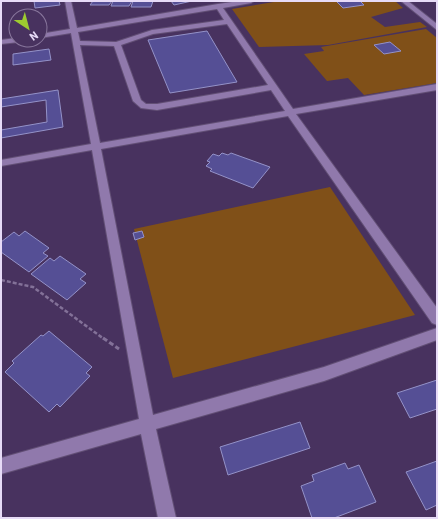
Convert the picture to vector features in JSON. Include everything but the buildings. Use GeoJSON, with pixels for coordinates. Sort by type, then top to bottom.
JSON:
{"type":"FeatureCollection","features":[{"type":"Feature","properties":{"kind":"street"},"geometry":{"type":"LineString","coordinates":[[68,1],[146,425],[167,518]]}},
{"type":"Feature","properties":{"kind":"street"},"geometry":{"type":"LineString","coordinates":[[48,35],[251,1]]}},
{"type":"Feature","properties":{"kind":"street"},"geometry":{"type":"LineString","coordinates":[[404,1],[437,28]]}},
{"type":"Feature","properties":{"kind":"street"},"geometry":{"type":"LineString","coordinates":[[218,6],[290,113],[437,319]]}},
{"type":"Feature","properties":{"kind":"street"},"geometry":{"type":"LineString","coordinates":[[76,44],[117,44],[152,32],[228,22]]}},
{"type":"Feature","properties":{"kind":"street"},"geometry":{"type":"LineString","coordinates":[[117,44],[137,101],[144,106],[157,107],[273,87]]}},
{"type":"Feature","properties":{"kind":"street"},"geometry":{"type":"LineString","coordinates":[[1,163],[437,87]]}},
{"type":"Feature","properties":{"kind":"street"},"geometry":{"type":"LineString","coordinates":[[1,466],[324,374],[437,334]]}},
{"type":"Feature","properties":{"kind":"path"},"geometry":{"type":"LineString","coordinates":[[1,280],[33,287],[134,360]]}},
{"type":"Feature","properties":{"kind":"shaded area"},"geometry":{"type":"Polygon","coordinates":[[[280,1],[395,1],[403,8],[371,17],[385,27],[420,22],[427,27],[328,45],[259,47],[232,9],[280,1]]]}},
{"type":"Feature","properties":{"kind":"shaded area"},"geometry":{"type":"Polygon","coordinates":[[[426,29],[437,38],[437,83],[364,95],[348,78],[327,81],[304,54],[324,51],[321,47],[426,29]]]}},
{"type":"Feature","properties":{"kind":"shaded area"},"geometry":{"type":"Polygon","coordinates":[[[330,187],[415,315],[173,378],[134,229],[330,187]]]}}]}
